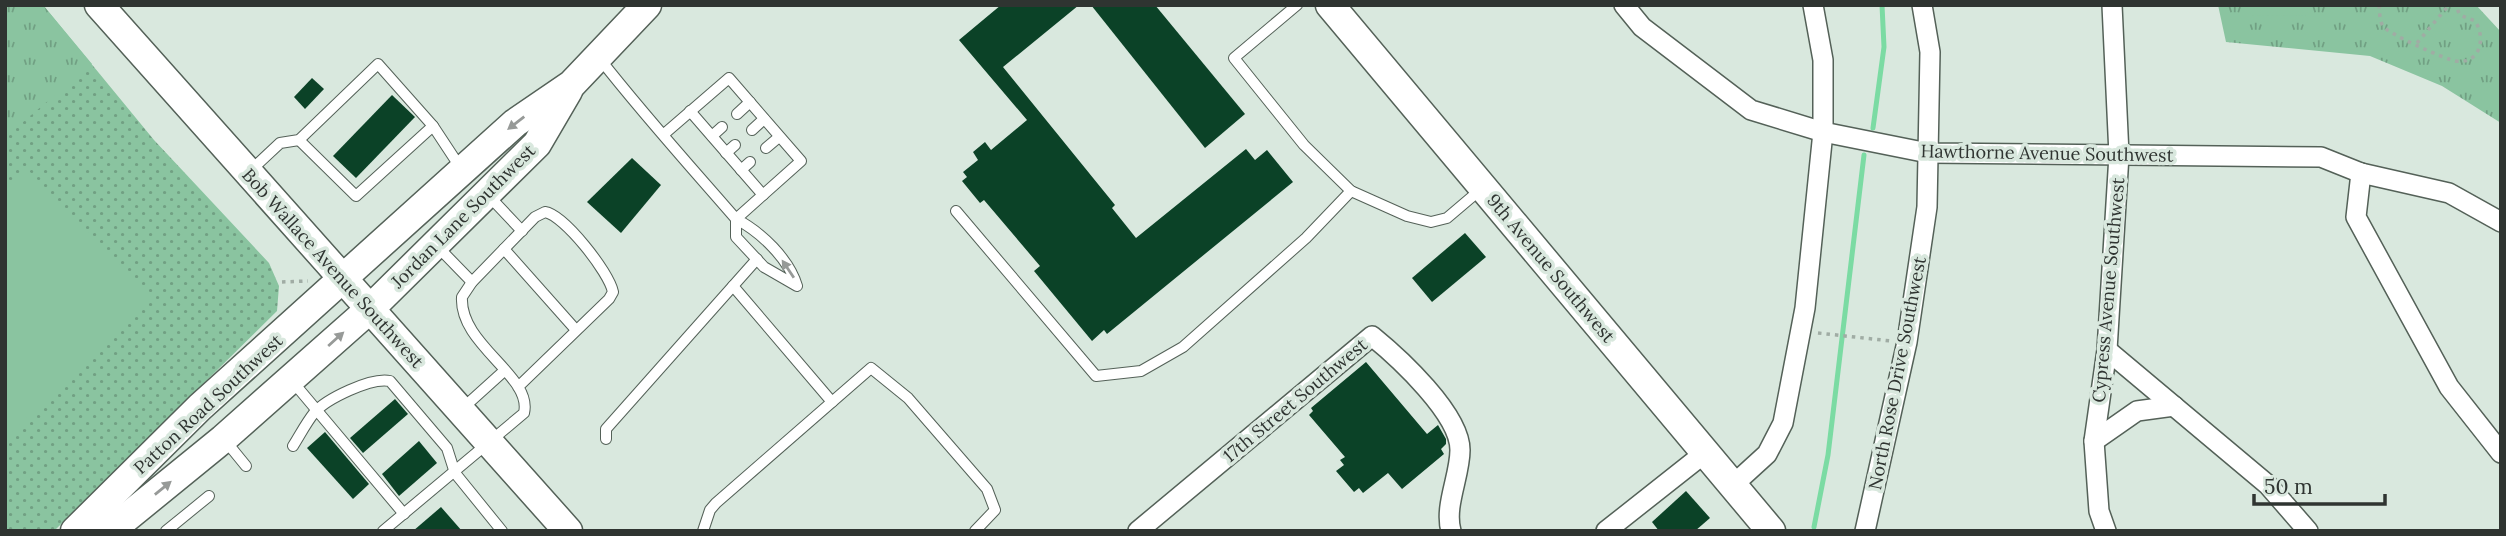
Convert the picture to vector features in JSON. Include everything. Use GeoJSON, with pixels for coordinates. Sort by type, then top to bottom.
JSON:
{"type":"FeatureCollection","features":[{"type":"Feature","properties":{"kind":"main road","name":"Bob Wallace Avenue Southwest"},"geometry":{"type":"LineString","coordinates":[[99,5],[565,530]]}},
{"type":"Feature","properties":{"kind":"main road","name":"Jordan Lane Southwest"},"geometry":{"type":"LineString","coordinates":[[344,280],[515,123],[572,84],[647,5]]}},
{"type":"Feature","properties":{"kind":"main road","name":"9th Avenue Southwest"},"geometry":{"type":"LineString","coordinates":[[1330,5],[1771,531]]}},
{"type":"Feature","properties":{"kind":"main road","name":"Jordan Lane Southwest"},"geometry":{"type":"LineString","coordinates":[[370,308],[537,144],[572,84]]}},
{"type":"Feature","properties":{"kind":"main road","name":"Patton Road Southwest"},"geometry":{"type":"LineString","coordinates":[[109,525],[200,407],[344,280]]}},
{"type":"Feature","properties":{"kind":"main road","name":"Patton Road Southwest"},"geometry":{"type":"LineString","coordinates":[[75,531],[109,525],[223,439],[370,308]]}},
{"type":"Feature","properties":{"kind":"street","name":"Hawthorne Avenue Southwest"},"geometry":{"type":"LineString","coordinates":[[1624,5],[1642,27],[1751,110],[1823,132],[1928,153],[2321,157],[2361,173],[2449,193],[2501,222]]}},
{"type":"Feature","properties":{"kind":"street"},"geometry":{"type":"LineString","coordinates":[[1733,485],[1767,454],[1783,423],[1805,308],[1823,132],[1822,60],[1813,5]]}},
{"type":"Feature","properties":{"kind":"street","name":"North Rose Drive Southwest"},"geometry":{"type":"LineString","coordinates":[[1866,531],[1907,342],[1927,207],[1930,52],[1922,5]]}},
{"type":"Feature","properties":{"kind":"street","name":"Cypress Avenue Southwest"},"geometry":{"type":"LineString","coordinates":[[2106,531],[2099,511],[2094,441],[2107,350],[2119,155],[2112,5]]}},
{"type":"Feature","properties":{"kind":"street"},"geometry":{"type":"LineString","coordinates":[[2361,173],[2356,217],[2449,387],[2501,453]]}},
{"type":"Feature","properties":{"kind":"street","name":"17th Street Southwest"},"geometry":{"type":"LineString","coordinates":[[1138,531],[1372,336],[1399,358],[1451,421],[1460,448],[1451,531]]}},
{"type":"Feature","properties":{"kind":"street"},"geometry":{"type":"LineString","coordinates":[[2107,350],[2268,485],[2308,531]]}},
{"type":"Feature","properties":{"kind":"street"},"geometry":{"type":"LineString","coordinates":[[2094,441],[2137,411],[2174,406]]}},
{"type":"Feature","properties":{"kind":"street"},"geometry":{"type":"LineString","coordinates":[[1606,531],[1706,452]]}},
{"type":"Feature","properties":{"kind":"lane"},"geometry":{"type":"LineString","coordinates":[[1297,5],[1234,58],[1304,145],[1351,191],[1407,216],[1438,221],[1483,187]]}},
{"type":"Feature","properties":{"kind":"lane"},"geometry":{"type":"LineString","coordinates":[[598,57],[663,135],[736,219],[751,227],[776,253],[793,273],[797,286],[764,267],[736,237],[736,219],[801,161],[729,78],[663,135]]}},
{"type":"Feature","properties":{"kind":"lane"},"geometry":{"type":"LineString","coordinates":[[247,174],[280,143],[299,140],[378,64],[433,126],[463,170]]}},
{"type":"Feature","properties":{"kind":"lane"},"geometry":{"type":"LineString","coordinates":[[737,114],[750,102]]}},
{"type":"Feature","properties":{"kind":"lane"},"geometry":{"type":"LineString","coordinates":[[690,111],[726,153],[746,166],[763,195]]}},
{"type":"Feature","properties":{"kind":"lane"},"geometry":{"type":"LineString","coordinates":[[752,130],[764,119]]}},
{"type":"Feature","properties":{"kind":"lane"},"geometry":{"type":"LineString","coordinates":[[299,140],[356,196],[433,126]]}},
{"type":"Feature","properties":{"kind":"lane"},"geometry":{"type":"LineString","coordinates":[[712,136],[722,127]]}},
{"type":"Feature","properties":{"kind":"lane"},"geometry":{"type":"LineString","coordinates":[[766,148],[779,137]]}},
{"type":"Feature","properties":{"kind":"lane"},"geometry":{"type":"LineString","coordinates":[[726,153],[735,145]]}},
{"type":"Feature","properties":{"kind":"lane"},"geometry":{"type":"LineString","coordinates":[[956,211],[1096,376],[1141,371],[1183,347],[1306,238],[1351,191]]}},
{"type":"Feature","properties":{"kind":"lane"},"geometry":{"type":"LineString","coordinates":[[487,194],[522,231]]}},
{"type":"Feature","properties":{"kind":"lane"},"geometry":{"type":"LineString","coordinates":[[383,531],[491,444],[524,413],[526,405],[518,387],[473,335],[465,321],[462,297],[472,282],[535,217],[550,212],[573,234],[611,282],[613,292],[609,299],[518,387]]}},
{"type":"Feature","properties":{"kind":"lane"},"geometry":{"type":"LineString","coordinates":[[435,245],[472,282]]}},
{"type":"Feature","properties":{"kind":"lane"},"geometry":{"type":"LineString","coordinates":[[504,249],[576,330]]}},
{"type":"Feature","properties":{"kind":"lane"},"geometry":{"type":"LineString","coordinates":[[606,439],[606,429],[757,259]]}},
{"type":"Feature","properties":{"kind":"lane"},"geometry":{"type":"LineString","coordinates":[[733,286],[832,402]]}},
{"type":"Feature","properties":{"kind":"lane"},"geometry":{"type":"LineString","coordinates":[[703,531],[710,510],[716,503],[872,368],[891,381],[990,494],[995,510],[975,531]]}},
{"type":"Feature","properties":{"kind":"lane"},"geometry":{"type":"LineString","coordinates":[[460,410],[504,371]]}},
{"type":"Feature","properties":{"kind":"lane"},"geometry":{"type":"LineString","coordinates":[[290,379],[404,514]]}},
{"type":"Feature","properties":{"kind":"lane"},"geometry":{"type":"LineString","coordinates":[[293,446],[316,410],[361,385],[379,379],[390,381],[447,448],[455,473],[502,531]]}},
{"type":"Feature","properties":{"kind":"lane"},"geometry":{"type":"LineString","coordinates":[[223,439],[246,466]]}},
{"type":"Feature","properties":{"kind":"lane"},"geometry":{"type":"LineString","coordinates":[[166,531],[209,496]]}},
{"type":"Feature","properties":{"kind":"path"},"geometry":{"type":"LineString","coordinates":[[2379,5],[2381,22],[2388,32],[2454,61],[2474,55],[2482,43],[2481,30],[2475,21],[2456,11],[2455,5]]}},
{"type":"Feature","properties":{"kind":"path"},"geometry":{"type":"LineString","coordinates":[[2417,43],[2449,5]]}},
{"type":"Feature","properties":{"kind":"path"},"geometry":{"type":"LineString","coordinates":[[1831,334],[1907,342]]}},
{"type":"Feature","properties":{"kind":"green space"},"geometry":{"type":"Polygon","coordinates":[[[5,5],[43,5],[154,140],[269,263],[279,286],[277,311],[54,531],[5,531],[5,5]]]}},
{"type":"Feature","properties":{"kind":"green space"},"geometry":{"type":"Polygon","coordinates":[[[5,5],[43,5],[92,64],[5,137],[5,5]]]}},
{"type":"Feature","properties":{"kind":"green space"},"geometry":{"type":"Polygon","coordinates":[[[2218,5],[2476,5],[2501,32],[2501,123],[2442,86],[2370,56],[2226,42],[2218,5]]]}},
{"type":"Feature","properties":{"kind":"green space"},"geometry":{"type":"Polygon","coordinates":[[[2248,5],[2308,5],[2308,15],[2248,16],[2248,5]]]}},
{"type":"Feature","properties":{"kind":"green space"},"geometry":{"type":"Polygon","coordinates":[[[27,169],[152,298],[5,439],[5,191],[27,169]]]}},
{"type":"Feature","properties":{"kind":"building"},"geometry":{"type":"Polygon","coordinates":[[[1001,5],[1079,5],[1003,67],[1115,205],[1112,208],[1136,238],[1246,149],[1255,160],[1267,150],[1293,182],[1107,334],[1104,330],[1092,341],[1034,271],[1040,266],[984,200],[980,203],[962,181],[967,177],[963,172],[978,160],[973,152],[985,142],[991,150],[1027,120],[959,40],[1001,5]]]}},
{"type":"Feature","properties":{"kind":"building"},"geometry":{"type":"Polygon","coordinates":[[[1091,5],[1155,5],[1245,114],[1205,148],[1091,5]]]}},
{"type":"Feature","properties":{"kind":"building"},"geometry":{"type":"Polygon","coordinates":[[[312,78],[324,89],[305,109],[294,97],[312,78]]]}},
{"type":"Feature","properties":{"kind":"building"},"geometry":{"type":"Polygon","coordinates":[[[392,95],[415,117],[356,178],[333,156],[392,95]]]}},
{"type":"Feature","properties":{"kind":"building"},"geometry":{"type":"Polygon","coordinates":[[[632,158],[661,185],[621,233],[587,202],[632,158]]]}},
{"type":"Feature","properties":{"kind":"building"},"geometry":{"type":"Polygon","coordinates":[[[1465,233],[1486,257],[1432,302],[1412,278],[1465,233]]]}},
{"type":"Feature","properties":{"kind":"building"},"geometry":{"type":"Polygon","coordinates":[[[1366,362],[1427,434],[1438,425],[1446,439],[1446,444],[1441,449],[1444,454],[1402,489],[1388,473],[1363,493],[1359,488],[1354,492],[1336,471],[1344,465],[1340,460],[1345,457],[1309,415],[1313,411],[1311,408],[1366,362]]]}},
{"type":"Feature","properties":{"kind":"building"},"geometry":{"type":"Polygon","coordinates":[[[395,399],[408,414],[363,453],[350,438],[395,399]]]}},
{"type":"Feature","properties":{"kind":"building"},"geometry":{"type":"Polygon","coordinates":[[[325,432],[369,484],[353,499],[307,448],[325,432]]]}},
{"type":"Feature","properties":{"kind":"building"},"geometry":{"type":"Polygon","coordinates":[[[419,441],[437,463],[399,496],[382,474],[419,441]]]}},
{"type":"Feature","properties":{"kind":"building"},"geometry":{"type":"Polygon","coordinates":[[[1686,491],[1710,518],[1695,531],[1659,531],[1652,522],[1686,491]]]}},
{"type":"Feature","properties":{"kind":"building"},"geometry":{"type":"Polygon","coordinates":[[[441,507],[462,531],[413,531],[441,507]]]}},
{"type":"Feature","properties":{"kind":"waterway"},"geometry":{"type":"LineString","coordinates":[[1873,128],[1884,47],[1882,5]]}},
{"type":"Feature","properties":{"kind":"waterway"},"geometry":{"type":"LineString","coordinates":[[1814,527],[1828,455],[1864,155]]}}]}
